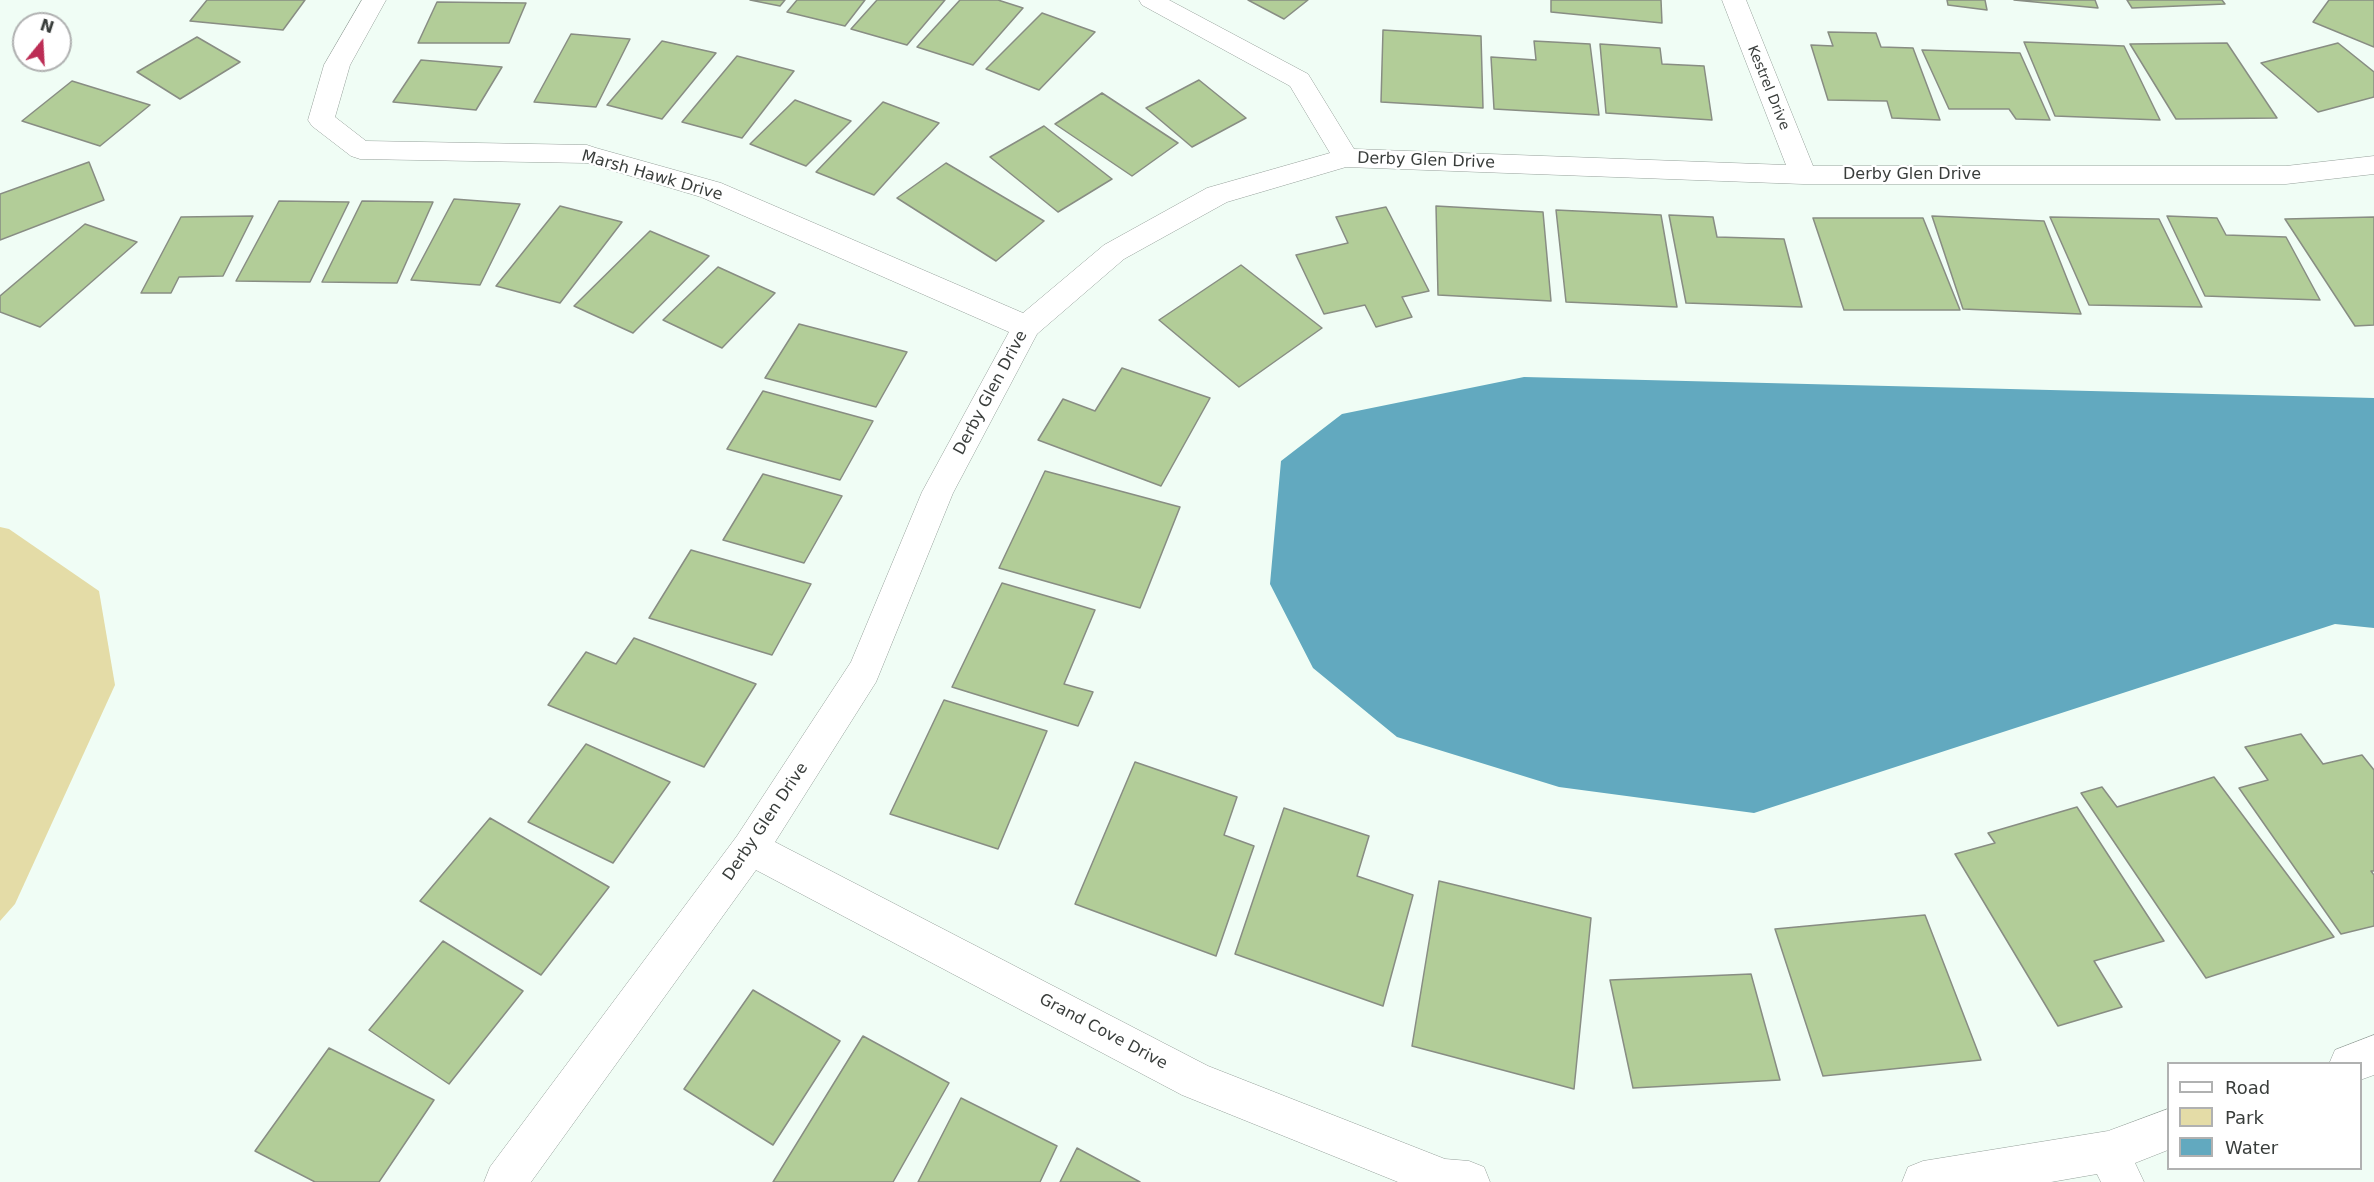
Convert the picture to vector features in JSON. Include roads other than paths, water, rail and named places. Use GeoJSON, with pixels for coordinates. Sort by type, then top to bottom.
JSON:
{"type":"FeatureCollection","features":[{"type":"Feature","properties":{"kind":"street","name":"Marsh Hawk Drive"},"geometry":{"type":"LineString","coordinates":[[374,0],[337,66],[321,120],[360,150],[587,154],[711,190],[1026,327]]}},
{"type":"Feature","properties":{"kind":"street"},"geometry":{"type":"LineString","coordinates":[[1151,0],[1299,80],[1346,158]]}},
{"type":"Feature","properties":{"kind":"street","name":"Kestrel Drive"},"geometry":{"type":"LineString","coordinates":[[1734,0],[1803,174]]}},
{"type":"Feature","properties":{"kind":"street","name":"Derby Glen Drive"},"geometry":{"type":"LineString","coordinates":[[505,1182],[750,848],[864,671],[938,492],[1026,327],[1114,252],[1217,195],[1346,158],[1803,174],[2286,175],[2374,165]]}},
{"type":"Feature","properties":{"kind":"street","name":"Grand Cove Drive"},"geometry":{"type":"LineString","coordinates":[[750,848],[1196,1081],[1445,1180],[1469,1182]]}},
{"type":"Feature","properties":{"kind":"street"},"geometry":{"type":"LineString","coordinates":[[2354,1062],[2374,1054]]}},
{"type":"Feature","properties":{"kind":"street"},"geometry":{"type":"LineString","coordinates":[[1923,1182],[2115,1167],[2167,1131]]}},
{"type":"Feature","properties":{"kind":"water"},"geometry":{"type":"Polygon","coordinates":[[[1524,377],[2374,398],[2374,628],[2335,624],[1754,813],[1559,787],[1397,737],[1313,668],[1270,584],[1281,461],[1342,414],[1524,377]]]}}]}
